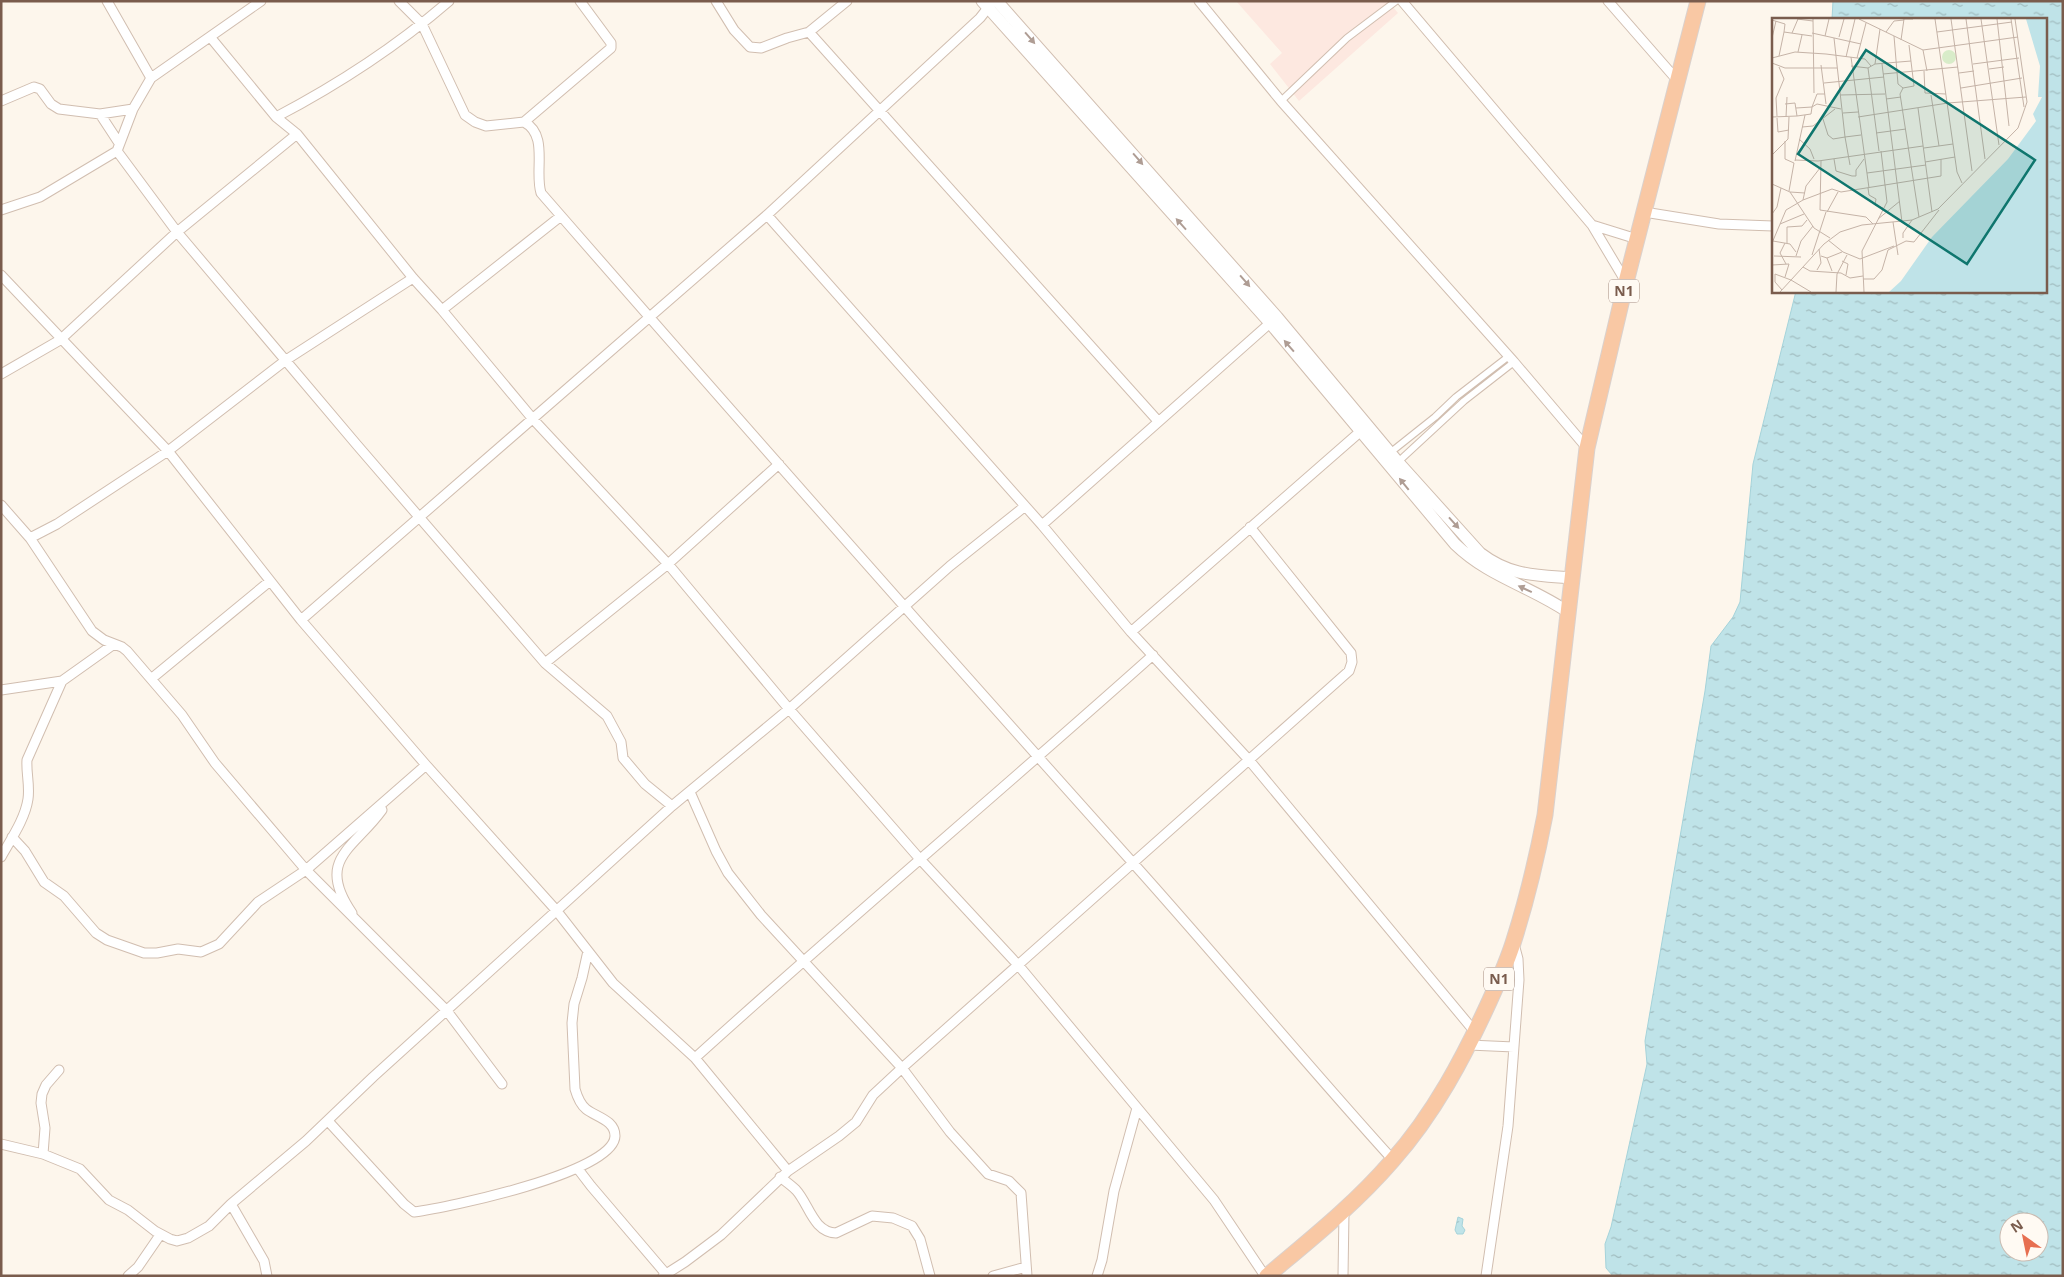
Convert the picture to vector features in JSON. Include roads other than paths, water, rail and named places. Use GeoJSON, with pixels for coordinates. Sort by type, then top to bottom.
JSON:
{"type":"FeatureCollection","features":[{"type":"Feature","properties":{"kind":"highway","name":"N1"},"geometry":{"type":"LineString","coordinates":[[1266,1276],[1344,1212],[1393,1160],[1429,1112],[1472,1038],[1514,942],[1535,863],[1544,815],[1587,448],[1626,282],[1698,1]]}},
{"type":"Feature","properties":{"kind":"street"},"geometry":{"type":"LineString","coordinates":[[107,1],[151,78]]}},
{"type":"Feature","properties":{"kind":"street"},"geometry":{"type":"LineString","coordinates":[[1,210],[40,197],[118,147],[133,109],[151,78],[211,38],[261,1]]}},
{"type":"Feature","properties":{"kind":"street"},"geometry":{"type":"LineString","coordinates":[[399,1],[422,24],[465,115],[480,125],[486,126],[524,122],[530,125],[536,133],[539,149],[539,186],[541,193],[903,606],[1134,864],[1336,1098],[1393,1160]]}},
{"type":"Feature","properties":{"kind":"street"},"geometry":{"type":"LineString","coordinates":[[276,117],[315,96],[422,24],[449,1]]}},
{"type":"Feature","properties":{"kind":"street"},"geometry":{"type":"LineString","coordinates":[[524,122],[611,48],[611,43],[580,1]]}},
{"type":"Feature","properties":{"kind":"street"},"geometry":{"type":"LineString","coordinates":[[716,1],[734,30],[750,47],[761,48],[809,32],[847,1]]}},
{"type":"Feature","properties":{"kind":"street"},"geometry":{"type":"LineString","coordinates":[[1281,101],[1347,38],[1396,1]]}},
{"type":"Feature","properties":{"kind":"street"},"geometry":{"type":"LineString","coordinates":[[1402,1],[1592,225],[1626,282]]}},
{"type":"Feature","properties":{"kind":"street"},"geometry":{"type":"LineString","coordinates":[[1608,1],[1677,80]]}},
{"type":"Feature","properties":{"kind":"street"},"geometry":{"type":"LineString","coordinates":[[1203,3],[1281,101],[1512,359],[1587,448]]}},
{"type":"Feature","properties":{"kind":"street"},"geometry":{"type":"LineString","coordinates":[[302,620],[766,215],[994,4]]}},
{"type":"Feature","properties":{"kind":"street"},"geometry":{"type":"LineString","coordinates":[[994,4],[1270,324],[1446,534],[1467,555],[1494,574],[1568,608]]}},
{"type":"Feature","properties":{"kind":"street"},"geometry":{"type":"LineString","coordinates":[[994,4],[1277,317],[1398,462],[1480,553],[1495,564],[1522,574],[1571,581]]}},
{"type":"Feature","properties":{"kind":"street"},"geometry":{"type":"LineString","coordinates":[[809,32],[1158,421]]}},
{"type":"Feature","properties":{"kind":"street"},"geometry":{"type":"LineString","coordinates":[[211,38],[276,117],[297,134],[413,278],[532,418],[668,564],[788,709],[919,858],[1018,966],[1214,1200],[1266,1276]]}},
{"type":"Feature","properties":{"kind":"street"},"geometry":{"type":"LineString","coordinates":[[1,101],[34,87],[40,89],[51,104],[60,109],[100,114],[133,109]]}},
{"type":"Feature","properties":{"kind":"street"},"geometry":{"type":"LineString","coordinates":[[100,114],[118,147],[177,232],[545,663],[607,716],[621,742],[623,758],[645,784],[672,806]]}},
{"type":"Feature","properties":{"kind":"street"},"geometry":{"type":"LineString","coordinates":[[1,374],[60,340],[177,232],[297,134]]}},
{"type":"Feature","properties":{"kind":"street"},"geometry":{"type":"LineString","coordinates":[[1644,212],[1719,224],[1772,226]]}},
{"type":"Feature","properties":{"kind":"street"},"geometry":{"type":"LineString","coordinates":[[766,215],[1042,525],[1131,632],[1249,760],[1472,1038],[1514,1047]]}},
{"type":"Feature","properties":{"kind":"street"},"geometry":{"type":"LineString","coordinates":[[442,310],[561,216]]}},
{"type":"Feature","properties":{"kind":"street"},"geometry":{"type":"LineString","coordinates":[[1592,225],[1637,239]]}},
{"type":"Feature","properties":{"kind":"street"},"geometry":{"type":"LineString","coordinates":[[1,275],[60,340],[168,451],[302,620],[426,765],[556,910],[612,983],[695,1058],[788,1171]]}},
{"type":"Feature","properties":{"kind":"street"},"geometry":{"type":"LineString","coordinates":[[30,538],[57,524],[168,451],[286,360],[413,278]]}},
{"type":"Feature","properties":{"kind":"street"},"geometry":{"type":"LineString","coordinates":[[1042,525],[1270,324]]}},
{"type":"Feature","properties":{"kind":"street"},"geometry":{"type":"LineString","coordinates":[[1390,452],[1419,430],[1460,393],[1512,359]]}},
{"type":"Feature","properties":{"kind":"street"},"geometry":{"type":"LineString","coordinates":[[1398,462],[1451,412],[1512,359]]}},
{"type":"Feature","properties":{"kind":"street"},"geometry":{"type":"LineString","coordinates":[[1460,393],[1466,399]]}},
{"type":"Feature","properties":{"kind":"street"},"geometry":{"type":"LineString","coordinates":[[1446,406],[1451,412]]}},
{"type":"Feature","properties":{"kind":"street"},"geometry":{"type":"LineString","coordinates":[[1131,632],[1361,431]]}},
{"type":"Feature","properties":{"kind":"street"},"geometry":{"type":"LineString","coordinates":[[545,663],[668,564],[780,464]]}},
{"type":"Feature","properties":{"kind":"street"},"geometry":{"type":"LineString","coordinates":[[1,505],[30,538],[92,631],[104,640],[127,651],[182,715],[215,763],[306,870],[448,1011],[502,1084]]}},
{"type":"Feature","properties":{"kind":"street"},"geometry":{"type":"LineString","coordinates":[[1,1144],[43,1154],[80,1169],[109,1200],[128,1210],[160,1235],[177,1241],[188,1238],[209,1226],[231,1204],[306,1141],[556,910],[672,806],[788,709],[903,606],[1024,507]]}},
{"type":"Feature","properties":{"kind":"street"},"geometry":{"type":"LineString","coordinates":[[578,1169],[664,1275],[686,1262],[721,1235],[780,1177],[856,1122],[873,1096],[902,1068],[1134,864],[1348,671],[1352,662],[1351,653],[1250,527]]}},
{"type":"Feature","properties":{"kind":"street"},"geometry":{"type":"LineString","coordinates":[[150,679],[270,581]]}},
{"type":"Feature","properties":{"kind":"street"},"geometry":{"type":"LineString","coordinates":[[1,690],[62,681],[114,644]]}},
{"type":"Feature","properties":{"kind":"street"},"geometry":{"type":"LineString","coordinates":[[695,1058],[804,959],[919,858],[1038,758],[1153,655]]}},
{"type":"Feature","properties":{"kind":"street"},"geometry":{"type":"LineString","coordinates":[[1,856],[12,837],[28,801],[30,781],[26,768],[27,760],[62,681]]}},
{"type":"Feature","properties":{"kind":"street"},"geometry":{"type":"LineString","coordinates":[[12,837],[25,851],[44,882],[64,896],[100,936],[120,946],[144,953],[157,953],[178,949],[201,952],[219,944],[258,902],[306,870],[426,765]]}},
{"type":"Feature","properties":{"kind":"street"},"geometry":{"type":"LineString","coordinates":[[690,792],[716,851],[728,873],[761,915],[804,959],[902,1068],[950,1132],[988,1174],[1009,1181],[1021,1193],[1027,1271],[993,1276]]}},
{"type":"Feature","properties":{"kind":"street"},"geometry":{"type":"LineString","coordinates":[[362,927],[339,887],[337,870],[341,855],[380,813],[392,795]]}},
{"type":"Feature","properties":{"kind":"street"},"geometry":{"type":"LineString","coordinates":[[1486,1276],[1508,1126],[1519,973],[1514,942]]}},
{"type":"Feature","properties":{"kind":"street"},"geometry":{"type":"LineString","coordinates":[[328,1121],[404,1204],[414,1212],[521,1189],[578,1169],[604,1152],[615,1138],[614,1131],[609,1122],[585,1109],[578,1099],[575,1089],[572,1023],[574,1004],[588,951]]}},
{"type":"Feature","properties":{"kind":"street"},"geometry":{"type":"LineString","coordinates":[[43,1154],[45,1128],[41,1103],[42,1094],[46,1085],[59,1070]]}},
{"type":"Feature","properties":{"kind":"street"},"geometry":{"type":"LineString","coordinates":[[1097,1276],[1102,1260],[1114,1191],[1137,1108]]}},
{"type":"Feature","properties":{"kind":"street"},"geometry":{"type":"LineString","coordinates":[[780,1177],[797,1191],[815,1221],[830,1233],[836,1233],[872,1216],[892,1218],[912,1226],[920,1239],[930,1276]]}},
{"type":"Feature","properties":{"kind":"street"},"geometry":{"type":"LineString","coordinates":[[231,1204],[264,1261],[267,1273]]}},
{"type":"Feature","properties":{"kind":"street"},"geometry":{"type":"LineString","coordinates":[[1343,1276],[1344,1212]]}},
{"type":"Feature","properties":{"kind":"street"},"geometry":{"type":"LineString","coordinates":[[128,1276],[138,1267],[160,1235]]}},
{"type":"Feature","properties":{"kind":"water"},"geometry":{"type":"Polygon","coordinates":[[[1833,1],[2063,1],[2063,1276],[1613,1276],[1606,1268],[1605,1244],[1611,1227],[1647,1064],[1645,1041],[1711,646],[1733,617],[1740,602],[1753,464],[1796,292],[2046,292],[2046,18],[1832,18],[1833,1]]]}},
{"type":"Feature","properties":{"kind":"water"},"geometry":{"type":"Polygon","coordinates":[[[1458,1217],[1463,1219],[1462,1226],[1465,1230],[1463,1234],[1457,1234],[1455,1230],[1458,1217]]]}}]}
